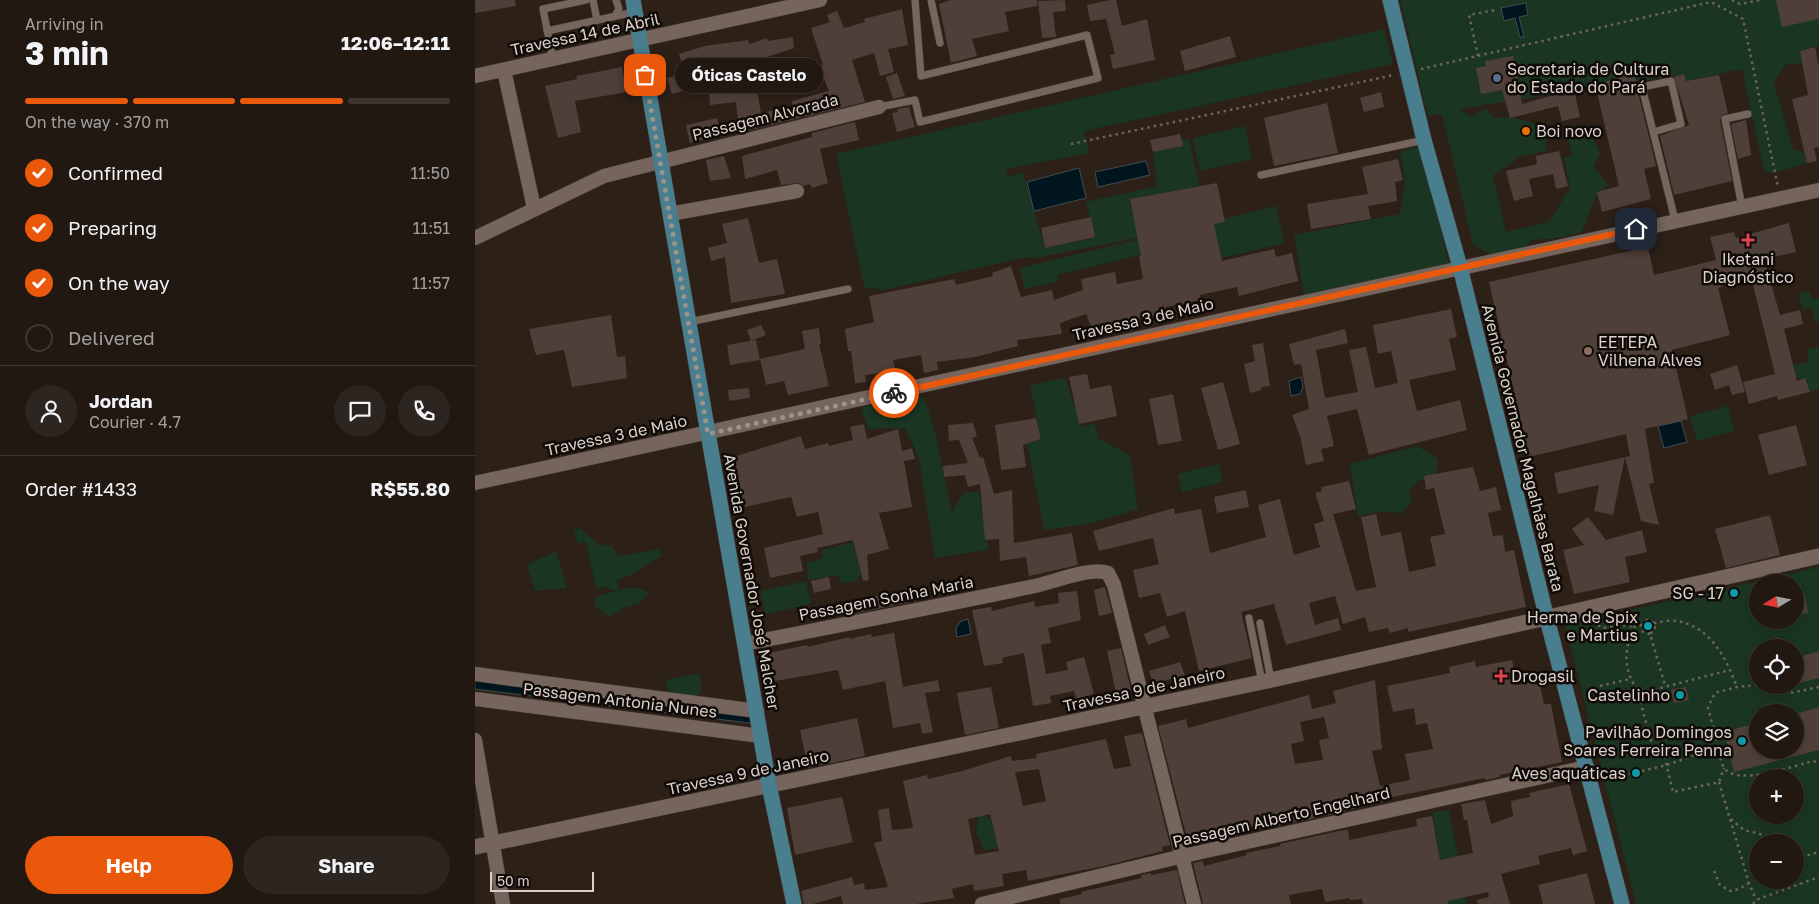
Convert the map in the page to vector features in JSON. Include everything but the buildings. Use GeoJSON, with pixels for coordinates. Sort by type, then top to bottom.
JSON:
{"type":"FeatureCollection","features":[{"type":"Feature","properties":{"kind":"main road","name":"Avenida Governador Magalhães Barata"},"geometry":{"type":"LineString","coordinates":[[1389,0],[1424,140],[1460,267],[1547,619],[1622,904]]}},
{"type":"Feature","properties":{"kind":"main road","name":"Avenida Governador José Malcher"},"geometry":{"type":"LineString","coordinates":[[634,6],[769,785],[794,904]]}},
{"type":"Feature","properties":{"kind":"main road","name":"Travessa 9 de Janeiro"},"geometry":{"type":"LineString","coordinates":[[475,847],[1267,681],[1819,556]]}},
{"type":"Feature","properties":{"kind":"street","name":"Travessa 14 de Abril"},"geometry":{"type":"LineString","coordinates":[[475,76],[819,0]]}},
{"type":"Feature","properties":{"kind":"street"},"geometry":{"type":"LineString","coordinates":[[504,70],[534,208]]}},
{"type":"Feature","properties":{"kind":"street","name":"Passagem Alvorada"},"geometry":{"type":"LineString","coordinates":[[475,238],[604,176],[879,107]]}},
{"type":"Feature","properties":{"kind":"street","name":"Travessa 3 de Maio"},"geometry":{"type":"LineString","coordinates":[[475,483],[708,434],[1460,267],[1819,190]]}},
{"type":"Feature","properties":{"kind":"street"},"geometry":{"type":"LineString","coordinates":[[670,214],[797,191]]}},
{"type":"Feature","properties":{"kind":"street","name":"Passagem Sonha Maria"},"geometry":{"type":"LineString","coordinates":[[745,644],[1034,587],[1093,572],[1105,572],[1111,576],[1144,706]]}},
{"type":"Feature","properties":{"kind":"street"},"geometry":{"type":"LineString","coordinates":[[475,674],[757,710]]}},
{"type":"Feature","properties":{"kind":"street","name":"Passagem Antonia Nunes"},"geometry":{"type":"LineString","coordinates":[[475,699],[761,736]]}},
{"type":"Feature","properties":{"kind":"street"},"geometry":{"type":"LineString","coordinates":[[1144,706],[1194,904]]}},
{"type":"Feature","properties":{"kind":"street"},"geometry":{"type":"LineString","coordinates":[[475,740],[503,904]]}},
{"type":"Feature","properties":{"kind":"street","name":"Passagem Alberto Engelhard"},"geometry":{"type":"LineString","coordinates":[[982,904],[1183,856],[1587,767]]}},
{"type":"Feature","properties":{"kind":"lane"},"geometry":{"type":"LineString","coordinates":[[553,59],[543,9],[586,0]]}},
{"type":"Feature","properties":{"kind":"lane"},"geometry":{"type":"LineString","coordinates":[[593,0],[597,20]]}},
{"type":"Feature","properties":{"kind":"lane"},"geometry":{"type":"LineString","coordinates":[[615,16],[619,10],[616,0]]}},
{"type":"Feature","properties":{"kind":"lane"},"geometry":{"type":"LineString","coordinates":[[879,107],[915,100],[920,122],[1098,78],[1087,35],[921,76],[915,0]]}},
{"type":"Feature","properties":{"kind":"lane"},"geometry":{"type":"LineString","coordinates":[[931,0],[940,43]]}},
{"type":"Feature","properties":{"kind":"lane"},"geometry":{"type":"LineString","coordinates":[[547,31],[615,16],[634,6]]}},
{"type":"Feature","properties":{"kind":"lane"},"geometry":{"type":"LineString","coordinates":[[1653,132],[1681,124],[1671,81],[1642,87],[1653,132],[1675,220]]}},
{"type":"Feature","properties":{"kind":"lane"},"geometry":{"type":"LineString","coordinates":[[1742,207],[1725,119],[1748,114]]}},
{"type":"Feature","properties":{"kind":"lane"},"geometry":{"type":"LineString","coordinates":[[1261,175],[1424,140]]}},
{"type":"Feature","properties":{"kind":"lane"},"geometry":{"type":"LineString","coordinates":[[689,322],[848,289]]}},
{"type":"Feature","properties":{"kind":"lane"},"geometry":{"type":"LineString","coordinates":[[1249,618],[1267,681]]}},
{"type":"Feature","properties":{"kind":"lane"},"geometry":{"type":"LineString","coordinates":[[1260,623],[1267,681]]}},
{"type":"Feature","properties":{"kind":"path"},"geometry":{"type":"LineString","coordinates":[[1733,0],[1740,4],[1760,0]]}},
{"type":"Feature","properties":{"kind":"path"},"geometry":{"type":"LineString","coordinates":[[1071,144],[1408,72],[1711,1],[1743,20],[1780,198]]}},
{"type":"Feature","properties":{"kind":"path"},"geometry":{"type":"LineString","coordinates":[[1478,56],[1469,15],[1495,10]]}},
{"type":"Feature","properties":{"kind":"path"},"geometry":{"type":"LineString","coordinates":[[1597,625],[1603,628],[1626,625],[1634,627],[1641,625],[1647,620],[1654,622],[1677,621],[1699,628],[1719,647],[1737,687]]}},
{"type":"Feature","properties":{"kind":"path"},"geometry":{"type":"LineString","coordinates":[[1650,634],[1655,629],[1654,622]]}},
{"type":"Feature","properties":{"kind":"path"},"geometry":{"type":"LineString","coordinates":[[1641,625],[1643,632],[1650,634]]}},
{"type":"Feature","properties":{"kind":"path"},"geometry":{"type":"LineString","coordinates":[[1634,627],[1627,643],[1626,665],[1630,679],[1637,689],[1653,748],[1663,750],[1673,792],[1719,782]]}},
{"type":"Feature","properties":{"kind":"path"},"geometry":{"type":"LineString","coordinates":[[1650,634],[1665,686]]}},
{"type":"Feature","properties":{"kind":"path"},"geometry":{"type":"LineString","coordinates":[[1637,689],[1649,691],[1730,670]]}},
{"type":"Feature","properties":{"kind":"path"},"geometry":{"type":"LineString","coordinates":[[1600,686],[1630,679]]}},
{"type":"Feature","properties":{"kind":"path"},"geometry":{"type":"LineString","coordinates":[[1714,871],[1720,885],[1730,891],[1739,889],[1749,883],[1719,782],[1723,768],[1708,706],[1715,693],[1749,686]]}},
{"type":"Feature","properties":{"kind":"path"},"geometry":{"type":"LineString","coordinates":[[1804,690],[1819,687]]}},
{"type":"Feature","properties":{"kind":"path"},"geometry":{"type":"LineString","coordinates":[[1605,780],[1667,765],[1718,747]]}},
{"type":"Feature","properties":{"kind":"path"},"geometry":{"type":"LineString","coordinates":[[1723,768],[1734,775],[1747,777],[1813,761],[1819,763]]}},
{"type":"Feature","properties":{"kind":"path"},"geometry":{"type":"LineString","coordinates":[[1730,818],[1745,830],[1760,834]]}},
{"type":"Feature","properties":{"kind":"path"},"geometry":{"type":"LineString","coordinates":[[1804,856],[1819,852]]}},
{"type":"Feature","properties":{"kind":"path"},"geometry":{"type":"LineString","coordinates":[[1804,882],[1819,877]]}},
{"type":"Feature","properties":{"kind":"path"},"geometry":{"type":"LineString","coordinates":[[1752,889],[1757,900]]}},
{"type":"Feature","properties":{"kind":"path"},"geometry":{"type":"LineString","coordinates":[[1753,904],[1757,900],[1786,889]]}},
{"type":"Feature","properties":{"kind":"green space"},"geometry":{"type":"Polygon","coordinates":[[[1400,0],[1819,0],[1819,46],[1800,51],[1802,63],[1785,65],[1774,83],[1793,149],[1804,152],[1807,163],[1775,173],[1764,171],[1742,69],[1686,81],[1684,74],[1460,109],[1471,117],[1486,108],[1494,118],[1510,117],[1542,125],[1546,135],[1546,151],[1518,157],[1493,176],[1506,232],[1549,222],[1570,188],[1564,157],[1572,157],[1567,131],[1575,126],[1594,140],[1600,153],[1594,167],[1609,185],[1596,196],[1582,232],[1559,238],[1532,240],[1524,248],[1492,255],[1473,245],[1442,114],[1428,116],[1400,0]]]}},
{"type":"Feature","properties":{"kind":"green space"},"geometry":{"type":"Polygon","coordinates":[[[1384,29],[1393,64],[1084,131],[1089,153],[1006,169],[1008,176],[1023,173],[1045,248],[1095,237],[1086,202],[1157,186],[1153,152],[1182,146],[1181,139],[1189,139],[1200,186],[1130,199],[1138,238],[1035,258],[1026,257],[884,290],[864,287],[836,154],[1384,29]]]}},
{"type":"Feature","properties":{"kind":"green space"},"geometry":{"type":"Polygon","coordinates":[[[1245,126],[1252,159],[1200,171],[1193,138],[1245,126]]]}},
{"type":"Feature","properties":{"kind":"green space"},"geometry":{"type":"Polygon","coordinates":[[[1422,145],[1450,269],[1305,301],[1294,235],[1400,214],[1405,181],[1400,152],[1422,145]]]}},
{"type":"Feature","properties":{"kind":"green space"},"geometry":{"type":"Polygon","coordinates":[[[1276,206],[1284,243],[1222,258],[1216,236],[1058,275],[1059,281],[1025,289],[1020,268],[1276,206]]]}},
{"type":"Feature","properties":{"kind":"green space"},"geometry":{"type":"Polygon","coordinates":[[[1809,291],[1812,299],[1819,298],[1819,321],[1815,323],[1812,307],[1803,310],[1798,294],[1809,291]]]}},
{"type":"Feature","properties":{"kind":"green space"},"geometry":{"type":"Polygon","coordinates":[[[1819,347],[1819,389],[1810,392],[1805,379],[1796,378],[1793,365],[1809,362],[1806,349],[1819,347]]]}},
{"type":"Feature","properties":{"kind":"green space"},"geometry":{"type":"Polygon","coordinates":[[[1065,378],[1082,427],[1094,423],[1099,439],[1130,455],[1138,509],[1089,524],[1044,530],[1027,444],[1041,439],[1030,385],[1065,378]]]}},
{"type":"Feature","properties":{"kind":"green space"},"geometry":{"type":"Polygon","coordinates":[[[923,396],[934,427],[952,513],[963,493],[979,491],[988,550],[935,558],[919,459],[905,428],[868,429],[861,407],[923,396]]]}},
{"type":"Feature","properties":{"kind":"green space"},"geometry":{"type":"Polygon","coordinates":[[[1728,406],[1734,431],[1697,441],[1690,416],[1728,406]]]}},
{"type":"Feature","properties":{"kind":"green space"},"geometry":{"type":"Polygon","coordinates":[[[1417,446],[1438,459],[1436,474],[1418,481],[1409,492],[1412,503],[1402,513],[1378,512],[1358,516],[1350,464],[1417,446]]]}},
{"type":"Feature","properties":{"kind":"green space"},"geometry":{"type":"Polygon","coordinates":[[[1219,464],[1223,482],[1182,492],[1178,474],[1219,464]]]}},
{"type":"Feature","properties":{"kind":"green space"},"geometry":{"type":"Polygon","coordinates":[[[580,528],[598,544],[612,546],[618,556],[659,549],[662,556],[634,573],[617,580],[618,590],[634,588],[649,594],[640,603],[624,608],[609,617],[595,606],[594,597],[617,591],[605,587],[596,588],[586,542],[578,544],[574,531],[580,528]]]}},
{"type":"Feature","properties":{"kind":"green space"},"geometry":{"type":"Polygon","coordinates":[[[853,542],[861,574],[855,582],[841,583],[838,575],[808,580],[807,563],[823,558],[823,550],[853,542]]]}},
{"type":"Feature","properties":{"kind":"green space"},"geometry":{"type":"Polygon","coordinates":[[[556,551],[567,588],[535,591],[527,565],[556,551]]]}},
{"type":"Feature","properties":{"kind":"green space"},"geometry":{"type":"Polygon","coordinates":[[[1819,567],[1819,904],[1636,904],[1565,625],[1749,583],[1749,629],[1804,629],[1804,574],[1788,574],[1819,567]]]}},
{"type":"Feature","properties":{"kind":"green space"},"geometry":{"type":"Polygon","coordinates":[[[806,581],[811,604],[765,614],[760,591],[806,581]]]}},
{"type":"Feature","properties":{"kind":"green space"},"geometry":{"type":"Polygon","coordinates":[[[699,673],[702,688],[697,699],[668,692],[665,680],[699,673]]]}},
{"type":"Feature","properties":{"kind":"green space"},"geometry":{"type":"Polygon","coordinates":[[[1449,810],[1467,904],[1448,904],[1432,812],[1449,810]]]}},
{"type":"Feature","properties":{"kind":"green space"},"geometry":{"type":"Polygon","coordinates":[[[979,813],[990,819],[1001,848],[984,850],[976,832],[979,813]]]}},
{"type":"Feature","properties":{"kind":"water"},"geometry":{"type":"Polygon","coordinates":[[[1526,3],[1528,15],[1519,17],[1524,37],[1520,37],[1515,18],[1504,21],[1501,8],[1526,3]]]}},
{"type":"Feature","properties":{"kind":"water"},"geometry":{"type":"Polygon","coordinates":[[[1146,161],[1150,175],[1098,187],[1095,172],[1146,161]]]}},
{"type":"Feature","properties":{"kind":"water"},"geometry":{"type":"Polygon","coordinates":[[[1079,168],[1086,198],[1034,211],[1027,182],[1079,168]]]}},
{"type":"Feature","properties":{"kind":"water"},"geometry":{"type":"Polygon","coordinates":[[[1301,377],[1303,387],[1300,394],[1291,396],[1289,381],[1301,377]]]}},
{"type":"Feature","properties":{"kind":"water"},"geometry":{"type":"Polygon","coordinates":[[[1681,421],[1687,442],[1664,448],[1658,426],[1681,421]]]}},
{"type":"Feature","properties":{"kind":"water"},"geometry":{"type":"Polygon","coordinates":[[[968,619],[971,634],[957,637],[956,628],[961,621],[968,619]]]}},
{"type":"Feature","properties":{"kind":"water"},"geometry":{"type":"Polygon","coordinates":[[[475,679],[755,711],[757,724],[475,689],[475,679]]]}},
{"type":"Feature","properties":{"kind":"way so far"},"geometry":{"type":"LineString","coordinates":[[645,75],[708,434],[894,393]]}},
{"type":"Feature","properties":{"kind":"place","name":"Óticas Castelo"},"geometry":{"type":"Point","coordinates":[645,75]}},
{"type":"Feature","properties":{"kind":"place","name":"Secretaria de Cultura do Estado do Pará"},"geometry":{"type":"Point","coordinates":[1497,78]}},
{"type":"Feature","properties":{"kind":"place","name":"Boi novo"},"geometry":{"type":"Point","coordinates":[1526,131]}},
{"type":"Feature","properties":{"kind":"place","name":"Iketani Diagnóstico"},"geometry":{"type":"Point","coordinates":[1748,240]}},
{"type":"Feature","properties":{"kind":"place","name":"EETEPA Vilhena Alves"},"geometry":{"type":"Point","coordinates":[1588,351]}},
{"type":"Feature","properties":{"kind":"place","name":"SG - 17"},"geometry":{"type":"Point","coordinates":[1734,593]}},
{"type":"Feature","properties":{"kind":"place","name":"Herma de Spix e Martius"},"geometry":{"type":"Point","coordinates":[1648,626]}},
{"type":"Feature","properties":{"kind":"place","name":"Drogasil"},"geometry":{"type":"Point","coordinates":[1501,676]}},
{"type":"Feature","properties":{"kind":"place","name":"Castelinho"},"geometry":{"type":"Point","coordinates":[1680,695]}},
{"type":"Feature","properties":{"kind":"place","name":"Pavilhão Domingos Soares Ferreira Penna"},"geometry":{"type":"Point","coordinates":[1742,741]}},
{"type":"Feature","properties":{"kind":"place","name":"Aves aquáticas"},"geometry":{"type":"Point","coordinates":[1636,773]}},
{"type":"Feature","properties":{"kind":"route"},"geometry":{"type":"LineString","coordinates":[[894,393],[1636,229]]}}]}
